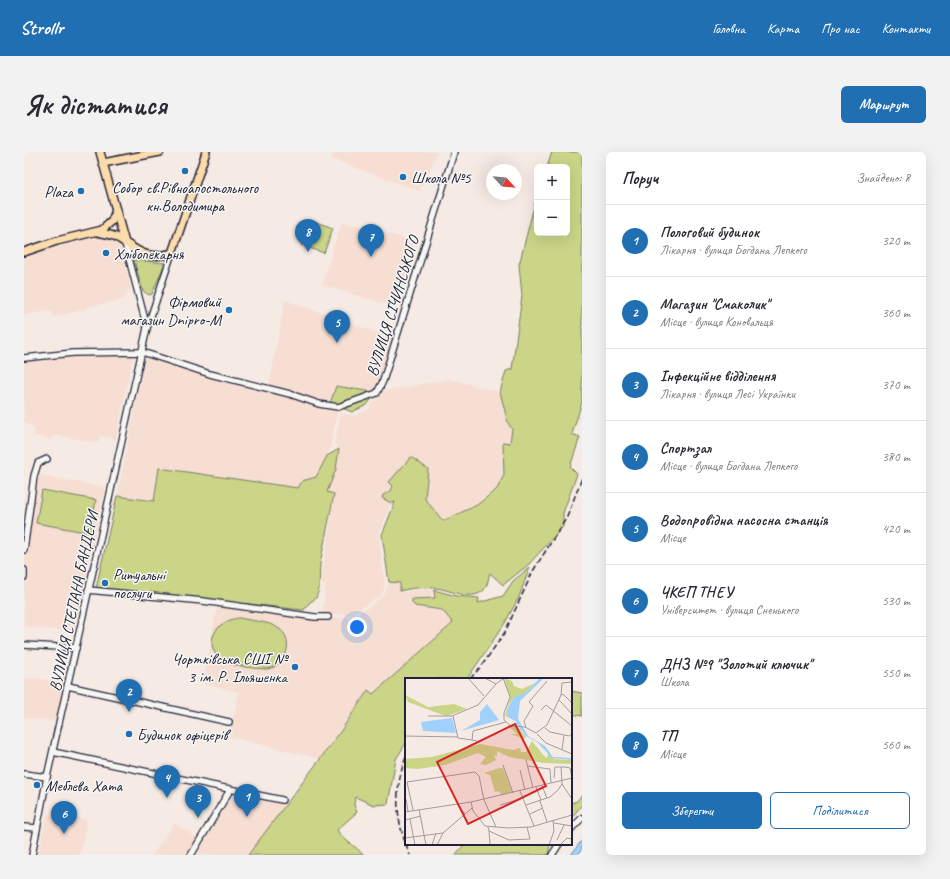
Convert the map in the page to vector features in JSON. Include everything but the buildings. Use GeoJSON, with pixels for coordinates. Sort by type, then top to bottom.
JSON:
{"type":"FeatureCollection","features":[{"type":"Feature","properties":{"kind":"main road"},"geometry":{"type":"LineString","coordinates":[[100,152],[125,244]]}},
{"type":"Feature","properties":{"kind":"main road"},"geometry":{"type":"LineString","coordinates":[[103,163],[160,152]]}},
{"type":"Feature","properties":{"kind":"main road"},"geometry":{"type":"LineString","coordinates":[[97,232],[114,236],[145,255],[159,256],[172,253],[206,152]]}},
{"type":"Feature","properties":{"kind":"main road"},"geometry":{"type":"LineString","coordinates":[[24,252],[57,241],[97,232],[112,222],[116,210]]}},
{"type":"Feature","properties":{"kind":"street","name":"ВУЛИЦЯ СІЧИНСЬКОГО"},"geometry":{"type":"LineString","coordinates":[[142,352],[210,374],[333,407],[338,407],[377,393],[383,381],[454,152]]}},
{"type":"Feature","properties":{"kind":"street"},"geometry":{"type":"LineString","coordinates":[[125,244],[147,328]]}},
{"type":"Feature","properties":{"kind":"street","name":"ВУЛИЦЯ СТЕПАНА БАНДЕРИ"},"geometry":{"type":"LineString","coordinates":[[32,855],[47,777],[147,328],[172,253]]}},
{"type":"Feature","properties":{"kind":"street"},"geometry":{"type":"LineString","coordinates":[[24,358],[73,353],[142,352]]}},
{"type":"Feature","properties":{"kind":"street"},"geometry":{"type":"LineString","coordinates":[[24,550],[34,476],[38,463],[47,459]]}},
{"type":"Feature","properties":{"kind":"street"},"geometry":{"type":"LineString","coordinates":[[24,570],[24,577]]}},
{"type":"Feature","properties":{"kind":"street"},"geometry":{"type":"LineString","coordinates":[[88,590],[203,601],[315,617],[328,617]]}},
{"type":"Feature","properties":{"kind":"street"},"geometry":{"type":"LineString","coordinates":[[24,645],[76,648]]}},
{"type":"Feature","properties":{"kind":"street"},"geometry":{"type":"LineString","coordinates":[[68,686],[229,722]]}},
{"type":"Feature","properties":{"kind":"street"},"geometry":{"type":"LineString","coordinates":[[53,752],[282,800]]}},
{"type":"Feature","properties":{"kind":"street"},"geometry":{"type":"LineString","coordinates":[[24,774],[47,777]]}},
{"type":"Feature","properties":{"kind":"street"},"geometry":{"type":"LineString","coordinates":[[190,855],[230,790]]}},
{"type":"Feature","properties":{"kind":"street"},"geometry":{"type":"LineString","coordinates":[[572,828],[582,818]]}},
{"type":"Feature","properties":{"kind":"street"},"geometry":{"type":"LineString","coordinates":[[24,827],[37,828]]}},
{"type":"Feature","properties":{"kind":"street"},"geometry":{"type":"LineString","coordinates":[[552,855],[558,845]]}},
{"type":"Feature","properties":{"kind":"shaded area","name":"Школа №5"},"geometry":{"type":"Polygon","coordinates":[[[333,152],[437,152],[420,191],[331,159],[333,152]]]}},
{"type":"Feature","properties":{"kind":"shaded area"},"geometry":{"type":"Polygon","coordinates":[[[344,222],[415,241],[395,307],[322,285],[340,226],[344,222]]]}},
{"type":"Feature","properties":{"kind":"shaded area"},"geometry":{"type":"Polygon","coordinates":[[[103,236],[114,238],[120,243],[131,288],[123,300],[88,307],[86,309],[54,317],[51,311],[24,315],[24,255],[63,246],[76,240],[103,236]]]}},
{"type":"Feature","properties":{"kind":"shaded area"},"geometry":{"type":"Polygon","coordinates":[[[285,300],[393,338],[375,392],[336,386],[330,404],[269,386],[285,300]]]}},
{"type":"Feature","properties":{"kind":"shaded area"},"geometry":{"type":"Polygon","coordinates":[[[108,354],[133,354],[116,439],[100,436],[98,443],[61,436],[53,436],[51,440],[35,436],[34,428],[24,422],[24,360],[108,354]]]}},
{"type":"Feature","properties":{"kind":"shaded area"},"geometry":{"type":"Polygon","coordinates":[[[145,357],[337,409],[338,411],[321,491],[159,468],[154,501],[117,496],[145,357]]]}},
{"type":"Feature","properties":{"kind":"shaded area"},"geometry":{"type":"Polygon","coordinates":[[[449,379],[500,392],[508,423],[512,429],[510,443],[503,442],[504,475],[501,482],[497,489],[477,505],[443,521],[425,499],[428,469],[411,457],[389,482],[393,486],[391,491],[383,495],[382,498],[391,503],[379,536],[385,586],[382,595],[351,614],[319,616],[323,610],[325,585],[321,584],[334,494],[327,492],[336,469],[339,449],[334,443],[341,413],[354,416],[370,409],[370,405],[384,391],[449,379]]]}},
{"type":"Feature","properties":{"kind":"shaded area"},"geometry":{"type":"Polygon","coordinates":[[[38,475],[105,487],[74,632],[24,626],[24,587],[26,574],[24,559],[38,475]]]}},
{"type":"Feature","properties":{"kind":"shaded area","name":"Чортківська СШІ № 3 ім. Р. Ільяшенка"},"geometry":{"type":"Polygon","coordinates":[[[389,582],[400,582],[401,593],[415,590],[434,590],[435,598],[417,598],[415,606],[442,610],[453,623],[373,694],[368,690],[321,759],[229,737],[239,692],[203,684],[217,607],[249,609],[325,619],[353,616],[370,607],[384,595],[389,582]]]}},
{"type":"Feature","properties":{"kind":"shaded area"},"geometry":{"type":"Polygon","coordinates":[[[24,678],[66,681],[57,721],[24,718],[24,678]]]}},
{"type":"Feature","properties":{"kind":"shaded area"},"geometry":{"type":"Polygon","coordinates":[[[232,791],[288,803],[248,855],[194,855],[232,791]]]}},
{"type":"Feature","properties":{"kind":"shaded area"},"geometry":{"type":"Polygon","coordinates":[[[47,814],[87,820],[80,855],[38,855],[47,814]]]}},
{"type":"Feature","properties":{"kind":"shaded area"},"geometry":{"type":"Polygon","coordinates":[[[174,823],[198,838],[188,855],[152,855],[174,823]]]}},
{"type":"Feature","properties":{"kind":"green space"},"geometry":{"type":"Polygon","coordinates":[[[552,152],[582,152],[582,402],[572,434],[580,437],[570,467],[577,474],[563,513],[563,527],[529,564],[503,585],[490,573],[484,590],[479,594],[466,595],[430,588],[417,588],[400,591],[400,583],[389,582],[382,535],[395,502],[391,503],[382,498],[383,495],[391,491],[393,486],[389,482],[411,457],[428,469],[425,499],[443,521],[477,505],[497,489],[504,475],[503,442],[510,443],[512,429],[508,423],[500,392],[506,371],[512,369],[522,296],[519,265],[534,206],[534,236],[570,236],[570,164],[548,164],[552,152]]]}},
{"type":"Feature","properties":{"kind":"green space"},"geometry":{"type":"Polygon","coordinates":[[[311,220],[333,228],[324,253],[301,245],[311,220]]]}},
{"type":"Feature","properties":{"kind":"green space"},"geometry":{"type":"Polygon","coordinates":[[[134,260],[165,263],[152,294],[149,295],[143,291],[134,260]]]}},
{"type":"Feature","properties":{"kind":"green space"},"geometry":{"type":"Polygon","coordinates":[[[336,386],[373,392],[347,403],[336,405],[330,404],[336,386]]]}},
{"type":"Feature","properties":{"kind":"green space"},"geometry":{"type":"Polygon","coordinates":[[[373,397],[367,405],[352,412],[342,408],[373,397]]]}},
{"type":"Feature","properties":{"kind":"green space"},"geometry":{"type":"Polygon","coordinates":[[[339,449],[336,469],[327,492],[334,494],[320,564],[319,589],[316,598],[309,603],[304,610],[96,588],[117,496],[154,501],[159,468],[298,488],[302,481],[316,477],[327,456],[339,449]]]}},
{"type":"Feature","properties":{"kind":"green space"},"geometry":{"type":"Polygon","coordinates":[[[42,490],[96,500],[90,533],[36,523],[42,490]]]}},
{"type":"Feature","properties":{"kind":"green space"},"geometry":{"type":"Polygon","coordinates":[[[530,567],[519,597],[505,623],[468,678],[405,678],[405,745],[396,759],[388,804],[374,805],[355,797],[354,805],[357,812],[337,830],[363,855],[248,855],[338,735],[368,690],[373,694],[453,623],[442,610],[415,606],[412,603],[412,599],[435,598],[434,590],[456,596],[479,598],[478,603],[503,596],[513,581],[530,567]]]}},
{"type":"Feature","properties":{"kind":"green space"},"geometry":{"type":"Polygon","coordinates":[[[240,618],[269,624],[278,628],[283,633],[287,639],[286,652],[284,658],[274,667],[267,669],[250,668],[226,662],[216,654],[212,640],[218,628],[231,619],[240,618]]]}},
{"type":"Feature","properties":{"kind":"green space"},"geometry":{"type":"Polygon","coordinates":[[[572,691],[582,693],[582,716],[572,714],[572,691]]]}},
{"type":"Feature","properties":{"kind":"green space"},"geometry":{"type":"Polygon","coordinates":[[[582,795],[582,805],[572,817],[572,803],[577,801],[582,795]]]}},
{"type":"Feature","properties":{"kind":"green space"},"geometry":{"type":"Polygon","coordinates":[[[464,845],[550,845],[548,855],[455,855],[464,845]]]}},
{"type":"Feature","properties":{"kind":"water"},"geometry":{"type":"Polygon","coordinates":[[[582,840],[582,849],[578,855],[571,855],[582,840]]]}},
{"type":"Feature","properties":{"kind":"railway"},"geometry":{"type":"LineString","coordinates":[[471,678],[483,664],[505,632],[533,571],[567,517],[582,478]]}},
{"type":"Feature","properties":{"kind":"railway"},"geometry":{"type":"LineString","coordinates":[[405,760],[399,782],[398,795],[399,819],[405,843]]}},
{"type":"Feature","properties":{"kind":"railway"},"geometry":{"type":"LineString","coordinates":[[406,845],[410,855]]}},
{"type":"Feature","properties":{"kind":"place","name":"Собор св.Рівноапостольного кн.Володимира"},"geometry":{"type":"Point","coordinates":[185,171]}},
{"type":"Feature","properties":{"kind":"place","name":"Школа №5"},"geometry":{"type":"Point","coordinates":[403,177]}},
{"type":"Feature","properties":{"kind":"place","name":"Plaza"},"geometry":{"type":"Point","coordinates":[81,191]}},
{"type":"Feature","properties":{"kind":"place","name":"ТП"},"geometry":{"type":"Point","coordinates":[308,252]}},
{"type":"Feature","properties":{"kind":"place","name":"Хлібопекарня"},"geometry":{"type":"Point","coordinates":[106,253]}},
{"type":"Feature","properties":{"kind":"place","name":"ДНЗ №9 \"Золотий ключик\""},"geometry":{"type":"Point","coordinates":[371,257]}},
{"type":"Feature","properties":{"kind":"place","name":"Фірмовий магазин Dnipro-M"},"geometry":{"type":"Point","coordinates":[229,310]}},
{"type":"Feature","properties":{"kind":"place","name":"Водопровідна насосна станція"},"geometry":{"type":"Point","coordinates":[337,343]}},
{"type":"Feature","properties":{"kind":"place","name":"Ритуальні послуги"},"geometry":{"type":"Point","coordinates":[105,583]}},
{"type":"Feature","properties":{"kind":"place","name":"Чортківська СШІ № 3 ім. Р. Ільяшенка"},"geometry":{"type":"Point","coordinates":[295,667]}},
{"type":"Feature","properties":{"kind":"place","name":"Магазин \"Смаколик\""},"geometry":{"type":"Point","coordinates":[129,712]}},
{"type":"Feature","properties":{"kind":"place","name":"Будинок офіцерів"},"geometry":{"type":"Point","coordinates":[129,734]}},
{"type":"Feature","properties":{"kind":"place","name":"Меблева Хата"},"geometry":{"type":"Point","coordinates":[37,785]}},
{"type":"Feature","properties":{"kind":"place","name":"Спортзал"},"geometry":{"type":"Point","coordinates":[167,798]}},
{"type":"Feature","properties":{"kind":"place","name":"Пологовий будинок"},"geometry":{"type":"Point","coordinates":[247,817]}},
{"type":"Feature","properties":{"kind":"place","name":"Інфекційне відділення"},"geometry":{"type":"Point","coordinates":[198,818]}},
{"type":"Feature","properties":{"kind":"place","name":"ЧКЕП ТНЕУ"},"geometry":{"type":"Point","coordinates":[64,834]}}]}
